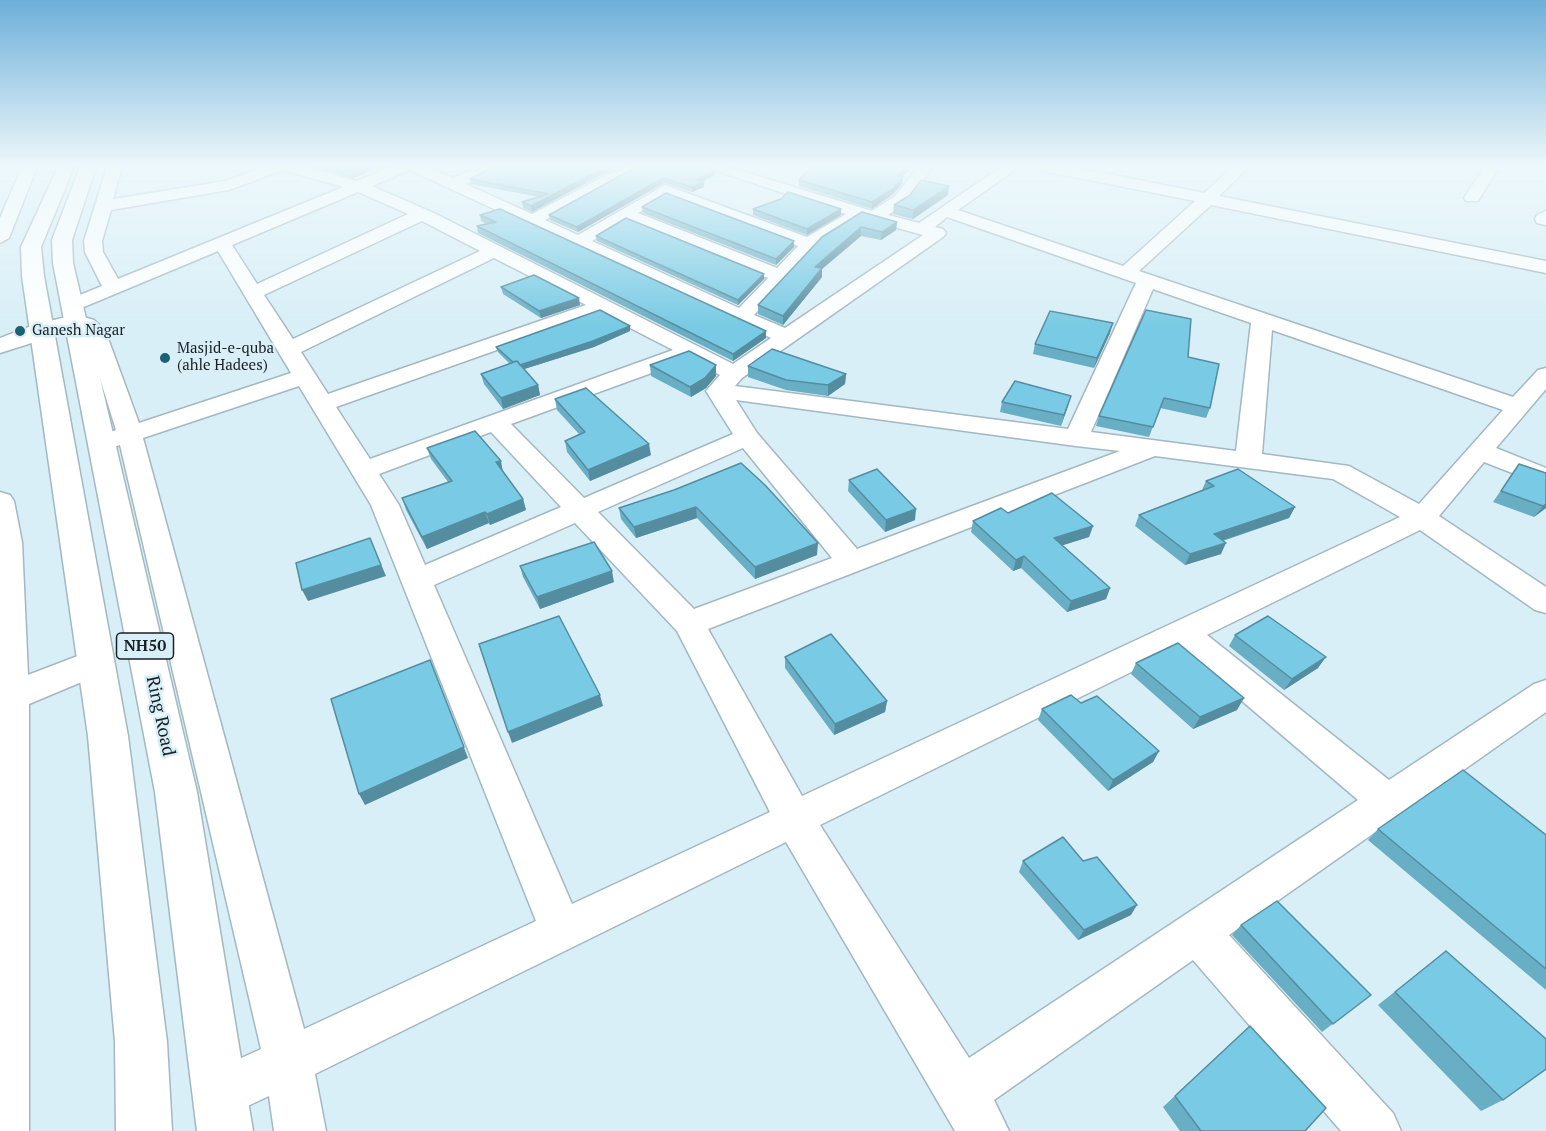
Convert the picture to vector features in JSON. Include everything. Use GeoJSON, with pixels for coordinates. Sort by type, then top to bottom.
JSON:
{"type":"FeatureCollection","features":[{"type":"Feature","properties":{"kind":"main road","name":"Ring Road"},"geometry":{"type":"LineString","coordinates":[[43,220],[31,248],[60,320],[116,438],[176,792],[225,1131]]}},
{"type":"Feature","properties":{"kind":"main road","name":"Ring Road"},"geometry":{"type":"LineString","coordinates":[[69,220],[62,240],[60,320],[96,662],[108,736],[138,1019],[144,1131]]}},
{"type":"Feature","properties":{"kind":"main road"},"geometry":{"type":"LineString","coordinates":[[0,337],[60,320]]}},
{"type":"Feature","properties":{"kind":"main road"},"geometry":{"type":"LineString","coordinates":[[0,346],[60,320]]}},
{"type":"Feature","properties":{"kind":"street"},"geometry":{"type":"LineString","coordinates":[[0,238],[8,220]]}},
{"type":"Feature","properties":{"kind":"street"},"geometry":{"type":"LineString","coordinates":[[100,220],[93,241],[94,252],[113,288]]}},
{"type":"Feature","properties":{"kind":"street"},"geometry":{"type":"LineString","coordinates":[[235,220],[232,238],[253,293],[385,505],[561,930]]}},
{"type":"Feature","properties":{"kind":"street"},"geometry":{"type":"LineString","coordinates":[[60,320],[113,288],[276,220]]}},
{"type":"Feature","properties":{"kind":"street"},"geometry":{"type":"LineString","coordinates":[[253,293],[409,220]]}},
{"type":"Feature","properties":{"kind":"street"},"geometry":{"type":"LineString","coordinates":[[432,220],[691,351],[726,382],[747,437],[852,562]]}},
{"type":"Feature","properties":{"kind":"street"},"geometry":{"type":"LineString","coordinates":[[533,220],[786,337]]}},
{"type":"Feature","properties":{"kind":"street"},"geometry":{"type":"LineString","coordinates":[[580,241],[615,220]]}},
{"type":"Feature","properties":{"kind":"street"},"geometry":{"type":"LineString","coordinates":[[639,220],[780,276]]}},
{"type":"Feature","properties":{"kind":"street"},"geometry":{"type":"LineString","coordinates":[[745,220],[810,244]]}},
{"type":"Feature","properties":{"kind":"street"},"geometry":{"type":"LineString","coordinates":[[742,316],[810,244],[856,220]]}},
{"type":"Feature","properties":{"kind":"street"},"geometry":{"type":"LineString","coordinates":[[726,382],[786,337],[936,233],[933,220],[1126,273],[1262,320],[1521,404],[1546,410]]}},
{"type":"Feature","properties":{"kind":"street"},"geometry":{"type":"LineString","coordinates":[[1126,273],[1186,220]]}},
{"type":"Feature","properties":{"kind":"street"},"geometry":{"type":"LineString","coordinates":[[1308,220],[1546,267]]}},
{"type":"Feature","properties":{"kind":"street"},"geometry":{"type":"LineString","coordinates":[[288,350],[494,251]]}},
{"type":"Feature","properties":{"kind":"street"},"geometry":{"type":"LineString","coordinates":[[1076,438],[1147,280]]}},
{"type":"Feature","properties":{"kind":"street"},"geometry":{"type":"LineString","coordinates":[[322,404],[603,306]]}},
{"type":"Feature","properties":{"kind":"street"},"geometry":{"type":"LineString","coordinates":[[1248,460],[1262,320]]}},
{"type":"Feature","properties":{"kind":"street"},"geometry":{"type":"LineString","coordinates":[[363,471],[691,351]]}},
{"type":"Feature","properties":{"kind":"street"},"geometry":{"type":"LineString","coordinates":[[220,1094],[1422,518],[1546,375]]}},
{"type":"Feature","properties":{"kind":"street"},"geometry":{"type":"LineString","coordinates":[[300,1131],[288,1061],[116,438],[304,376]]}},
{"type":"Feature","properties":{"kind":"street"},"geometry":{"type":"LineString","coordinates":[[726,382],[1076,438],[1340,472],[1422,518],[1546,602]]}},
{"type":"Feature","properties":{"kind":"street"},"geometry":{"type":"LineString","coordinates":[[495,422],[689,624],[794,819],[962,1092],[983,1131]]}},
{"type":"Feature","properties":{"kind":"street"},"geometry":{"type":"LineString","coordinates":[[416,581],[747,437]]}},
{"type":"Feature","properties":{"kind":"street"},"geometry":{"type":"LineString","coordinates":[[689,624],[1152,447]]}},
{"type":"Feature","properties":{"kind":"street"},"geometry":{"type":"LineString","coordinates":[[1480,451],[1546,478]]}},
{"type":"Feature","properties":{"kind":"street"},"geometry":{"type":"LineString","coordinates":[[0,501],[8,542],[3,1131]]}},
{"type":"Feature","properties":{"kind":"street"},"geometry":{"type":"LineString","coordinates":[[1182,633],[1388,802]]}},
{"type":"Feature","properties":{"kind":"street"},"geometry":{"type":"LineString","coordinates":[[6,698],[96,662]]}},
{"type":"Feature","properties":{"kind":"street"},"geometry":{"type":"LineString","coordinates":[[962,1092],[1546,694]]}},
{"type":"Feature","properties":{"kind":"street"},"geometry":{"type":"LineString","coordinates":[[1197,932],[1376,1131]]}},
{"type":"Feature","properties":{"kind":"building"},"geometry":{"type":"Polygon","coordinates":[[[491,220],[524,220],[766,331],[733,354],[477,226],[496,222],[491,220]]]}},
{"type":"Feature","properties":{"kind":"building"},"geometry":{"type":"Polygon","coordinates":[[[560,220],[590,220],[577,227],[560,220]]]}},
{"type":"Feature","properties":{"kind":"building"},"geometry":{"type":"Polygon","coordinates":[[[623,220],[630,220],[764,274],[738,300],[596,236],[623,220]]]}},
{"type":"Feature","properties":{"kind":"building"},"geometry":{"type":"Polygon","coordinates":[[[675,220],[737,220],[794,241],[776,259],[675,220]]]}},
{"type":"Feature","properties":{"kind":"building"},"geometry":{"type":"Polygon","coordinates":[[[782,220],[823,220],[807,229],[782,220]]]}},
{"type":"Feature","properties":{"kind":"building"},"geometry":{"type":"Polygon","coordinates":[[[850,220],[889,220],[897,222],[882,232],[861,227],[815,267],[822,268],[783,316],[758,305],[822,237],[850,220]]]}},
{"type":"Feature","properties":{"kind":"building"},"geometry":{"type":"Polygon","coordinates":[[[534,275],[579,298],[539,311],[501,287],[534,275]]]}},
{"type":"Feature","properties":{"kind":"building"},"geometry":{"type":"Polygon","coordinates":[[[600,310],[630,326],[520,365],[496,347],[600,310]]]}},
{"type":"Feature","properties":{"kind":"building"},"geometry":{"type":"Polygon","coordinates":[[[1146,310],[1191,319],[1188,357],[1219,364],[1210,408],[1164,398],[1153,427],[1099,416],[1146,310]]]}},
{"type":"Feature","properties":{"kind":"building"},"geometry":{"type":"Polygon","coordinates":[[[1050,311],[1113,323],[1097,358],[1035,344],[1050,311]]]}},
{"type":"Feature","properties":{"kind":"building"},"geometry":{"type":"Polygon","coordinates":[[[772,349],[846,374],[828,385],[786,380],[748,366],[772,349]]]}},
{"type":"Feature","properties":{"kind":"building"},"geometry":{"type":"Polygon","coordinates":[[[689,351],[716,365],[705,378],[690,387],[650,365],[689,351]]]}},
{"type":"Feature","properties":{"kind":"building"},"geometry":{"type":"Polygon","coordinates":[[[517,361],[538,385],[501,398],[481,374],[517,361]]]}},
{"type":"Feature","properties":{"kind":"building"},"geometry":{"type":"Polygon","coordinates":[[[1015,381],[1071,396],[1064,415],[1002,402],[1015,381]]]}},
{"type":"Feature","properties":{"kind":"building"},"geometry":{"type":"Polygon","coordinates":[[[586,388],[649,444],[588,470],[565,441],[585,432],[555,399],[586,388]]]}},
{"type":"Feature","properties":{"kind":"building"},"geometry":{"type":"Polygon","coordinates":[[[475,431],[501,461],[496,462],[523,499],[422,537],[402,498],[452,481],[427,448],[475,431]]]}},
{"type":"Feature","properties":{"kind":"building"},"geometry":{"type":"Polygon","coordinates":[[[741,463],[765,485],[818,543],[755,567],[696,507],[634,527],[619,508],[674,490],[741,463]]]}},
{"type":"Feature","properties":{"kind":"building"},"geometry":{"type":"Polygon","coordinates":[[[1519,464],[1546,473],[1546,504],[1543,506],[1501,491],[1519,464]]]}},
{"type":"Feature","properties":{"kind":"building"},"geometry":{"type":"Polygon","coordinates":[[[877,469],[916,509],[886,520],[849,480],[877,469]]]}},
{"type":"Feature","properties":{"kind":"building"},"geometry":{"type":"Polygon","coordinates":[[[1238,469],[1295,507],[1214,534],[1226,543],[1190,554],[1139,515],[1214,486],[1206,481],[1238,469]]]}},
{"type":"Feature","properties":{"kind":"building"},"geometry":{"type":"Polygon","coordinates":[[[1052,493],[1093,526],[1054,538],[1110,588],[1071,601],[1024,556],[1016,560],[973,521],[1001,508],[1008,513],[1052,493]]]}},
{"type":"Feature","properties":{"kind":"building"},"geometry":{"type":"Polygon","coordinates":[[[370,538],[381,565],[302,590],[296,563],[370,538]]]}},
{"type":"Feature","properties":{"kind":"building"},"geometry":{"type":"Polygon","coordinates":[[[594,542],[612,571],[537,597],[520,566],[594,542]]]}},
{"type":"Feature","properties":{"kind":"building"},"geometry":{"type":"Polygon","coordinates":[[[559,616],[600,695],[508,732],[479,644],[559,616]]]}},
{"type":"Feature","properties":{"kind":"building"},"geometry":{"type":"Polygon","coordinates":[[[1268,616],[1326,657],[1292,679],[1235,635],[1268,616]]]}},
{"type":"Feature","properties":{"kind":"building"},"geometry":{"type":"Polygon","coordinates":[[[831,634],[887,701],[835,724],[785,657],[831,634]]]}},
{"type":"Feature","properties":{"kind":"building"},"geometry":{"type":"Polygon","coordinates":[[[1178,643],[1244,698],[1200,717],[1136,663],[1178,643]]]}},
{"type":"Feature","properties":{"kind":"building"},"geometry":{"type":"Polygon","coordinates":[[[430,660],[464,747],[359,794],[331,699],[430,660]]]}},
{"type":"Feature","properties":{"kind":"building"},"geometry":{"type":"Polygon","coordinates":[[[1071,695],[1081,703],[1097,696],[1159,751],[1113,780],[1042,709],[1071,695]]]}},
{"type":"Feature","properties":{"kind":"building"},"geometry":{"type":"Polygon","coordinates":[[[1463,770],[1546,835],[1546,969],[1378,829],[1463,770]]]}},
{"type":"Feature","properties":{"kind":"building"},"geometry":{"type":"Polygon","coordinates":[[[1063,837],[1083,861],[1097,857],[1137,905],[1084,930],[1023,861],[1063,837]]]}},
{"type":"Feature","properties":{"kind":"building"},"geometry":{"type":"Polygon","coordinates":[[[1277,901],[1371,995],[1333,1024],[1241,925],[1277,901]]]}},
{"type":"Feature","properties":{"kind":"building"},"geometry":{"type":"Polygon","coordinates":[[[1446,951],[1546,1039],[1546,1069],[1503,1100],[1395,992],[1446,951]]]}},
{"type":"Feature","properties":{"kind":"building"},"geometry":{"type":"Polygon","coordinates":[[[1250,1026],[1326,1108],[1305,1131],[1201,1131],[1175,1096],[1250,1026]]]}},
{"type":"Feature","properties":{"kind":"place","name":"Ganesh Nagar"},"geometry":{"type":"Point","coordinates":[20,331]}},
{"type":"Feature","properties":{"kind":"place","name":"Masjid-e-quba (ahle Hadees)"},"geometry":{"type":"Point","coordinates":[165,358]}}]}
